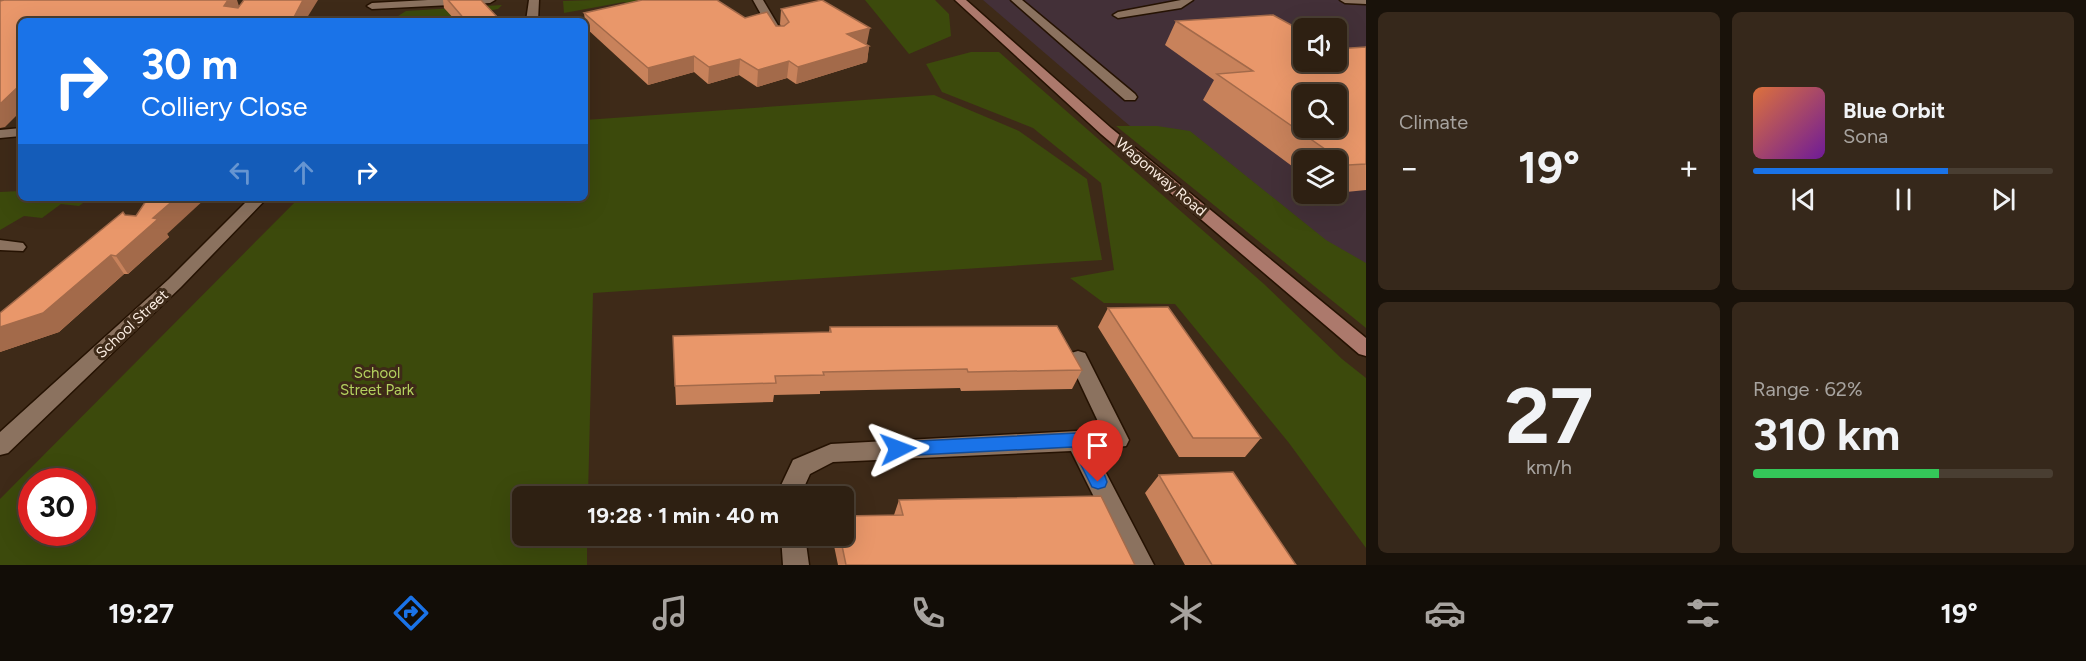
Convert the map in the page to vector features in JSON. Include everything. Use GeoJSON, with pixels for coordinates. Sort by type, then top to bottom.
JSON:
{"type":"FeatureCollection","features":[{"type":"Feature","properties":{"kind":"main road","name":"Wagonway Road"},"geometry":{"type":"LineString","coordinates":[[960,0],[1106,131],[1366,349]]}},
{"type":"Feature","properties":{"kind":"street"},"geometry":{"type":"LineString","coordinates":[[372,6],[490,0]]}},
{"type":"Feature","properties":{"kind":"street"},"geometry":{"type":"LineString","coordinates":[[532,18],[534,0]]}},
{"type":"Feature","properties":{"kind":"street"},"geometry":{"type":"LineString","coordinates":[[758,0],[779,37]]}},
{"type":"Feature","properties":{"kind":"street"},"geometry":{"type":"LineString","coordinates":[[1016,0],[1130,97]]}},
{"type":"Feature","properties":{"kind":"street"},"geometry":{"type":"LineString","coordinates":[[1118,15],[1181,5],[1185,0]]}},
{"type":"Feature","properties":{"kind":"street"},"geometry":{"type":"LineString","coordinates":[[1345,0],[1366,1]]}},
{"type":"Feature","properties":{"kind":"street"},"geometry":{"type":"LineString","coordinates":[[0,134],[18,132]]}},
{"type":"Feature","properties":{"kind":"street","name":"School Street"},"geometry":{"type":"LineString","coordinates":[[5,435],[167,291],[256,201]]}},
{"type":"Feature","properties":{"kind":"street"},"geometry":{"type":"LineString","coordinates":[[792,486],[801,467],[831,453],[1077,440],[1118,440],[1078,358]]}},
{"type":"Feature","properties":{"kind":"street"},"geometry":{"type":"LineString","coordinates":[[1077,440],[1141,565]]}},
{"type":"Feature","properties":{"kind":"street"},"geometry":{"type":"LineString","coordinates":[[794,546],[796,565]]}},
{"type":"Feature","properties":{"kind":"shaded area"},"geometry":{"type":"Polygon","coordinates":[[[983,0],[1366,0],[1366,319],[1124,121],[983,0]]]}},
{"type":"Feature","properties":{"kind":"green space"},"geometry":{"type":"Polygon","coordinates":[[[676,0],[643,15],[624,2],[564,13],[563,1],[676,0]]]}},
{"type":"Feature","properties":{"kind":"green space"},"geometry":{"type":"Polygon","coordinates":[[[865,0],[935,0],[949,14],[951,36],[909,54],[865,0]]]}},
{"type":"Feature","properties":{"kind":"green space"},"geometry":{"type":"Polygon","coordinates":[[[502,5],[498,9],[452,18],[395,18],[406,11],[502,5]]]}},
{"type":"Feature","properties":{"kind":"green space"},"geometry":{"type":"Polygon","coordinates":[[[971,52],[999,52],[1264,284],[1342,359],[1366,378],[1366,548],[1289,443],[1175,304],[1104,303],[1070,278],[1114,270],[1101,183],[1033,128],[942,92],[926,64],[971,52]]]}},
{"type":"Feature","properties":{"kind":"green space","name":"School Street Park"},"geometry":{"type":"Polygon","coordinates":[[[934,95],[1019,131],[1087,179],[1102,260],[593,293],[588,486],[512,486],[512,546],[587,546],[587,565],[0,565],[0,499],[18,481],[18,546],[96,546],[96,468],[31,468],[296,201],[588,201],[588,120],[934,95]]]}},
{"type":"Feature","properties":{"kind":"green space"},"geometry":{"type":"Polygon","coordinates":[[[1116,126],[1157,126],[1190,131],[1326,240],[1366,263],[1366,328],[1116,126]]]}},
{"type":"Feature","properties":{"kind":"green space"},"geometry":{"type":"Polygon","coordinates":[[[18,191],[18,201],[86,201],[79,206],[61,204],[42,218],[24,216],[0,230],[0,192],[18,191]]]}},
{"type":"Feature","properties":{"kind":"building"},"geometry":{"type":"Polygon","coordinates":[[[228,0],[224,6],[238,8],[244,0],[303,0],[294,18],[18,18],[18,87],[0,104],[0,1],[228,0]]]}},
{"type":"Feature","properties":{"kind":"building"},"geometry":{"type":"Polygon","coordinates":[[[448,0],[481,0],[498,18],[463,18],[448,0]]]}},
{"type":"Feature","properties":{"kind":"building"},"geometry":{"type":"Polygon","coordinates":[[[642,0],[717,0],[745,18],[767,12],[776,26],[784,26],[789,22],[781,9],[822,0],[870,28],[847,34],[869,46],[798,67],[789,61],[758,70],[740,59],[709,67],[694,56],[648,68],[584,13],[642,0]]]}},
{"type":"Feature","properties":{"kind":"building"},"geometry":{"type":"Polygon","coordinates":[[[1273,15],[1293,26],[1293,72],[1347,72],[1347,48],[1366,47],[1366,164],[1348,165],[1347,150],[1326,150],[1309,138],[1347,138],[1347,84],[1293,84],[1293,127],[1217,74],[1253,71],[1176,21],[1273,15]]]}},
{"type":"Feature","properties":{"kind":"building"},"geometry":{"type":"Polygon","coordinates":[[[146,201],[173,201],[153,218],[158,219],[116,256],[111,255],[43,313],[0,327],[0,313],[123,212],[125,215],[136,216],[146,201]]]}},
{"type":"Feature","properties":{"kind":"building"},"geometry":{"type":"Polygon","coordinates":[[[1168,307],[1261,438],[1193,438],[1108,308],[1168,307]]]}},
{"type":"Feature","properties":{"kind":"building"},"geometry":{"type":"Polygon","coordinates":[[[1057,326],[1082,370],[968,372],[967,369],[823,372],[824,375],[775,376],[776,383],[675,386],[673,336],[831,332],[830,327],[1057,326]]]}},
{"type":"Feature","properties":{"kind":"building"},"geometry":{"type":"Polygon","coordinates":[[[1233,472],[1296,565],[1212,565],[1159,475],[1233,472]]]}},
{"type":"Feature","properties":{"kind":"building"},"geometry":{"type":"Polygon","coordinates":[[[1101,496],[1135,565],[846,565],[842,546],[854,546],[854,516],[903,515],[899,500],[1101,496]]]}},
{"type":"Feature","properties":{"kind":"route"},"geometry":{"type":"LineString","coordinates":[[898,449],[1077,440],[1098,482]]}}]}
